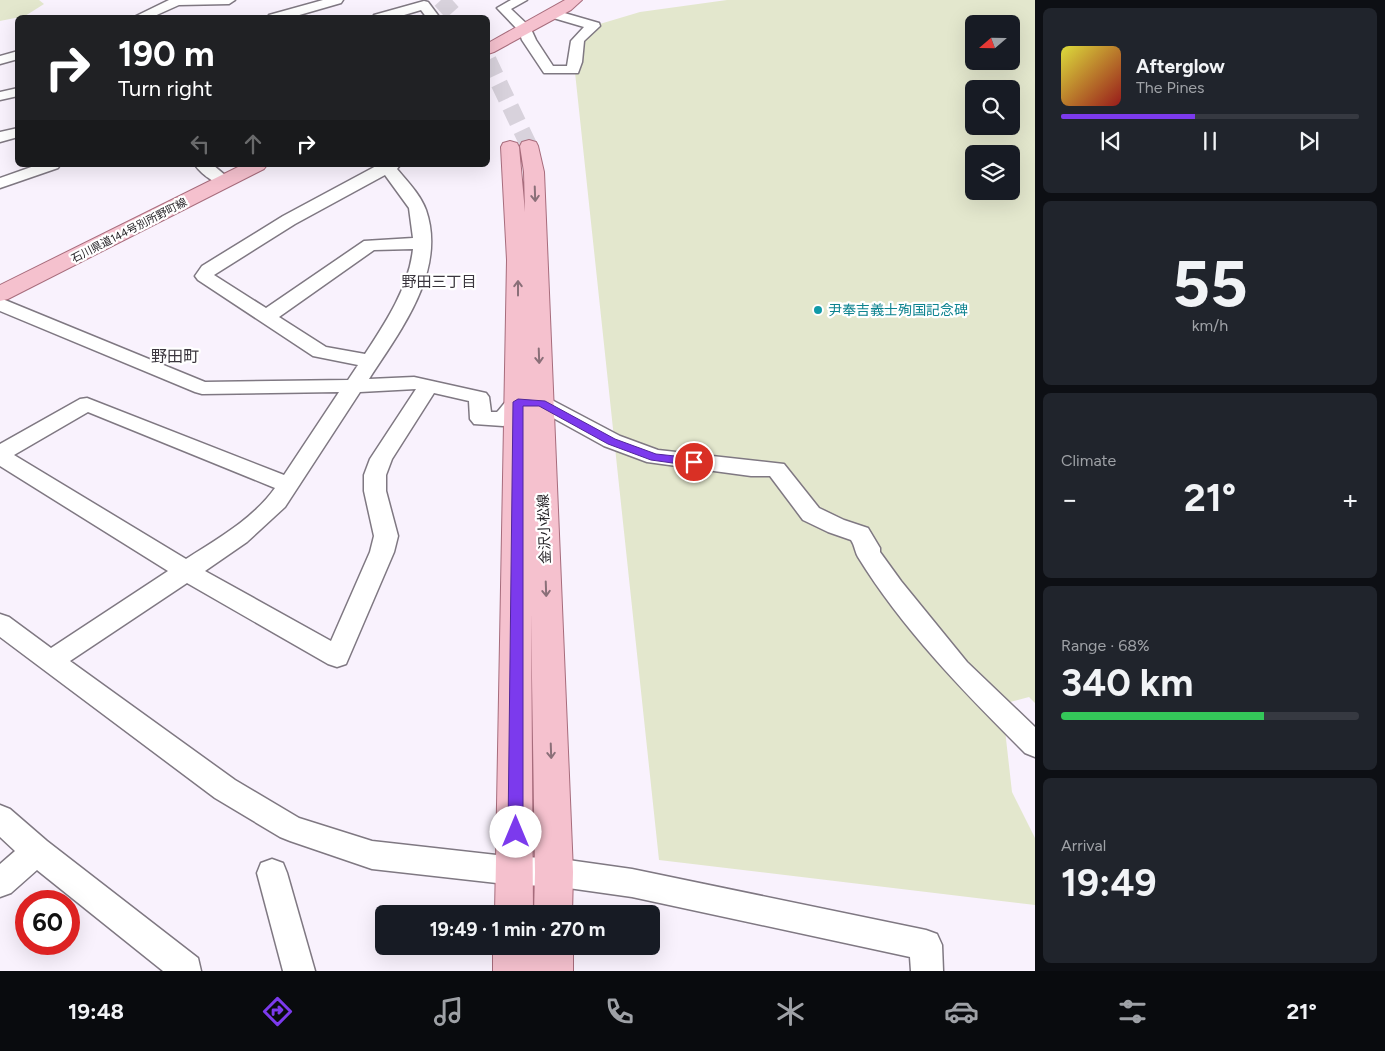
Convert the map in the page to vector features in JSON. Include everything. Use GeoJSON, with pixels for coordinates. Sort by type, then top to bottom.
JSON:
{"type":"FeatureCollection","features":[{"type":"Feature","properties":{"kind":"main road"},"geometry":{"type":"LineString","coordinates":[[490,48],[554,14],[574,0]]}},
{"type":"Feature","properties":{"kind":"main road","name":"金沢小松線"},"geometry":{"type":"LineString","coordinates":[[520,146],[518,260],[530,403],[554,872],[553,905]]}},
{"type":"Feature","properties":{"kind":"main road","name":"石川県道144号別所野町線"},"geometry":{"type":"LineString","coordinates":[[0,294],[253,167]]}},
{"type":"Feature","properties":{"kind":"main road","name":"金沢小松線"},"geometry":{"type":"LineString","coordinates":[[514,905],[530,403]]}},
{"type":"Feature","properties":{"kind":"main road"},"geometry":{"type":"LineString","coordinates":[[513,955],[513,971]]}},
{"type":"Feature","properties":{"kind":"main road"},"geometry":{"type":"LineString","coordinates":[[553,955],[553,971]]}},
{"type":"Feature","properties":{"kind":"street"},"geometry":{"type":"LineString","coordinates":[[145,15],[178,0],[229,0]]}},
{"type":"Feature","properties":{"kind":"street"},"geometry":{"type":"LineString","coordinates":[[284,15],[337,0]]}},
{"type":"Feature","properties":{"kind":"street"},"geometry":{"type":"LineString","coordinates":[[499,4],[521,0]]}},
{"type":"Feature","properties":{"kind":"street"},"geometry":{"type":"LineString","coordinates":[[386,15],[421,2],[432,15]]}},
{"type":"Feature","properties":{"kind":"street"},"geometry":{"type":"LineString","coordinates":[[499,4],[525,30],[529,40],[549,70],[573,70],[576,40],[594,26],[554,14]]}},
{"type":"Feature","properties":{"kind":"street"},"geometry":{"type":"LineString","coordinates":[[0,60],[15,57]]}},
{"type":"Feature","properties":{"kind":"street"},"geometry":{"type":"LineString","coordinates":[[0,96],[15,93]]}},
{"type":"Feature","properties":{"kind":"street"},"geometry":{"type":"LineString","coordinates":[[0,138],[15,133]]}},
{"type":"Feature","properties":{"kind":"street"},"geometry":{"type":"LineString","coordinates":[[0,183],[46,167]]}},
{"type":"Feature","properties":{"kind":"street"},"geometry":{"type":"LineString","coordinates":[[206,167],[224,182]]}},
{"type":"Feature","properties":{"kind":"street"},"geometry":{"type":"LineString","coordinates":[[370,361],[320,352],[204,276],[208,270],[289,220],[386,167]]}},
{"type":"Feature","properties":{"kind":"street"},"geometry":{"type":"LineString","coordinates":[[51,661],[239,536],[277,502],[391,330],[420,267],[422,243],[421,224],[417,208],[408,192],[389,167]]}},
{"type":"Feature","properties":{"kind":"street"},"geometry":{"type":"LineString","coordinates":[[266,317],[370,245],[422,243]]}},
{"type":"Feature","properties":{"kind":"street"},"geometry":{"type":"LineString","coordinates":[[0,304],[202,388],[353,386],[414,383],[478,397],[481,419],[503,419],[530,403],[612,441],[655,457],[752,469],[776,470],[811,514],[836,526],[860,534],[868,548],[868,553],[892,588],[958,669],[1035,745]]}},
{"type":"Feature","properties":{"kind":"street"},"geometry":{"type":"LineString","coordinates":[[288,485],[87,404],[0,454],[186,571],[337,657],[382,552],[386,536],[375,491],[375,475],[381,459],[428,386]]}},
{"type":"Feature","properties":{"kind":"street"},"geometry":{"type":"LineString","coordinates":[[0,624],[225,789],[290,828],[372,855],[515,871],[554,872],[632,882],[926,945],[927,971]]}},
{"type":"Feature","properties":{"kind":"street"},"geometry":{"type":"LineString","coordinates":[[0,818],[36,852],[186,970]]}},
{"type":"Feature","properties":{"kind":"street"},"geometry":{"type":"LineString","coordinates":[[0,883],[36,852]]}},
{"type":"Feature","properties":{"kind":"street"},"geometry":{"type":"LineString","coordinates":[[272,874],[299,971]]}},
{"type":"Feature","properties":{"kind":"green space"},"geometry":{"type":"Polygon","coordinates":[[[0,0],[39,0],[44,4],[27,15],[15,15],[15,18],[0,21],[0,0]]]}},
{"type":"Feature","properties":{"kind":"green space"},"geometry":{"type":"Polygon","coordinates":[[[727,0],[1035,0],[1035,703],[1029,697],[1010,702],[1005,730],[1012,792],[1035,838],[1035,905],[659,860],[574,63],[583,29],[640,12],[727,0]]]}},
{"type":"Feature","properties":{"kind":"tunnel"},"geometry":{"type":"LineString","coordinates":[[441,0],[454,15]]}},
{"type":"Feature","properties":{"kind":"tunnel"},"geometry":{"type":"LineString","coordinates":[[490,64],[529,146]]}},
{"type":"Feature","properties":{"kind":"place","name":"尹奉吉義士殉国記念碑"},"geometry":{"type":"Point","coordinates":[818,310]}},
{"type":"Feature","properties":{"kind":"district","name":"野田三丁目"},"geometry":{"type":"Point","coordinates":[439,282]}},
{"type":"Feature","properties":{"kind":"district","name":"野田町"},"geometry":{"type":"Point","coordinates":[175,356]}},
{"type":"Feature","properties":{"kind":"route"},"geometry":{"type":"LineString","coordinates":[[516,832],[518,402],[541,403],[612,441],[655,457],[694,462]]}}]}
